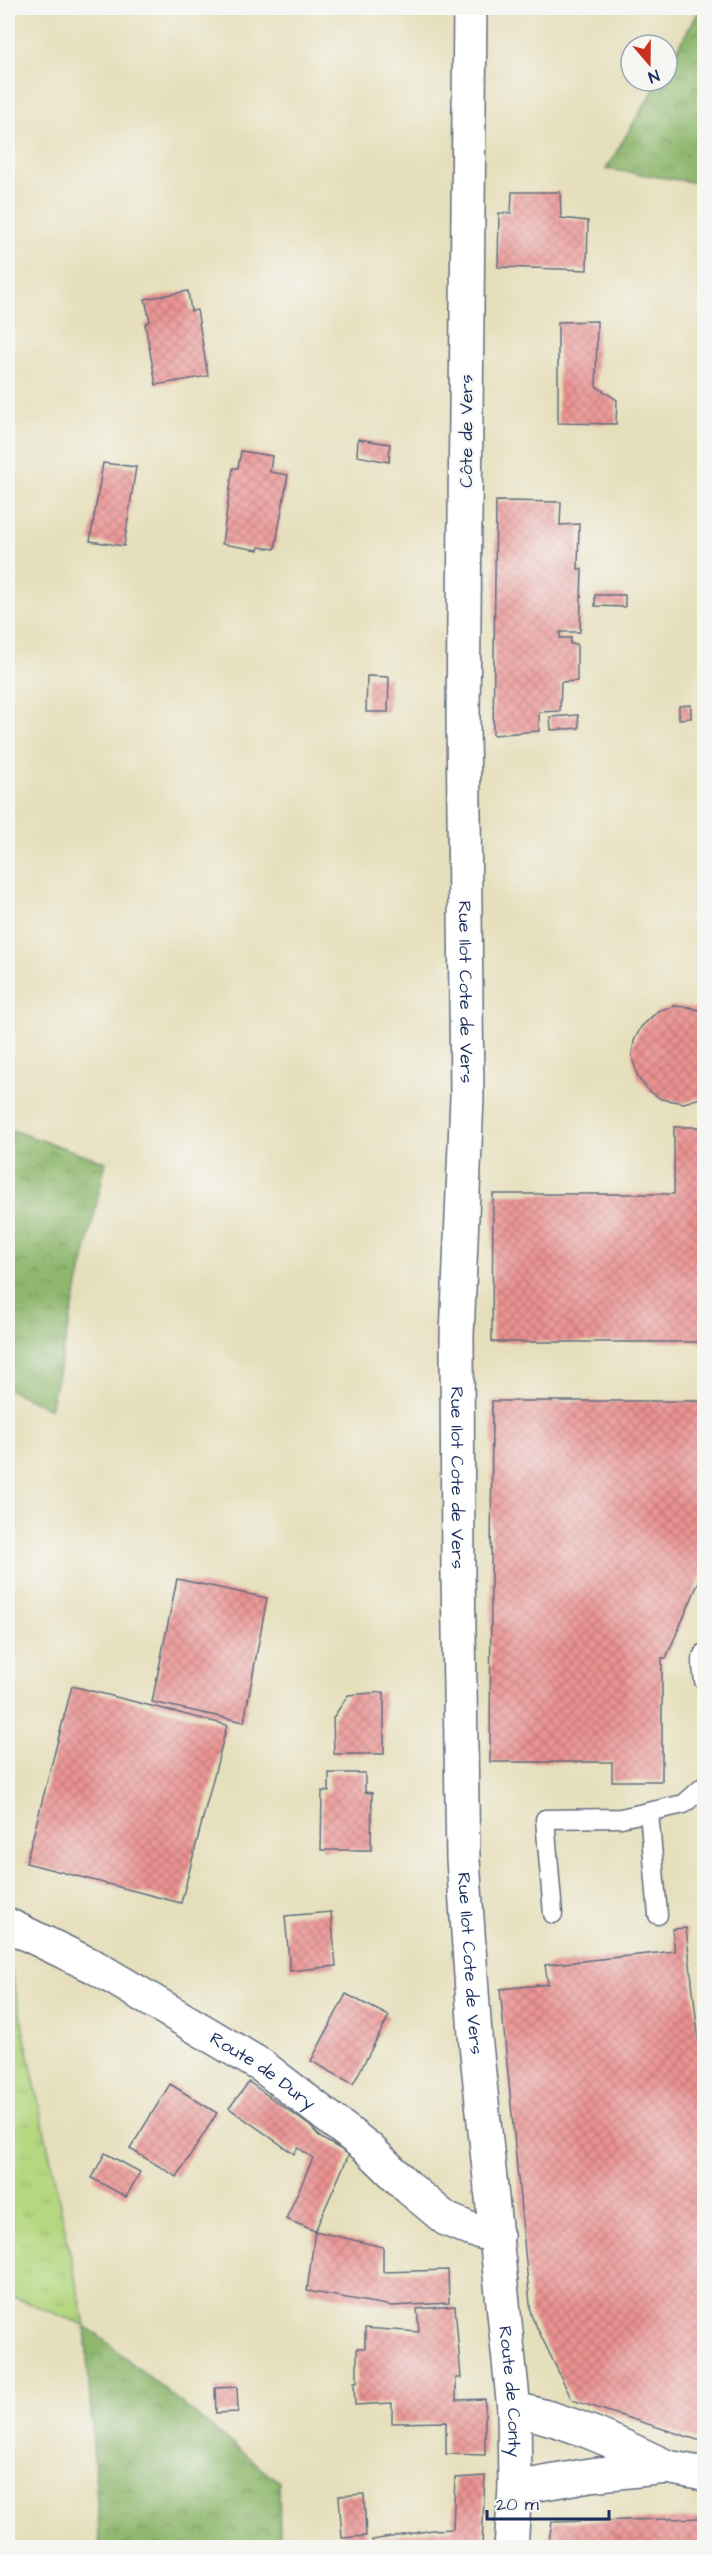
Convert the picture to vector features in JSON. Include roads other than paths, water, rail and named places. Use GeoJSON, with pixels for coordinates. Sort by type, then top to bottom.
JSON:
{"type":"FeatureCollection","features":[{"type":"Feature","properties":{"kind":"street","name":"Côte de Vers"},"geometry":{"type":"LineString","coordinates":[[463,718],[470,8]]}},
{"type":"Feature","properties":{"kind":"street","name":"Rue Ilot Cote de Vers"},"geometry":{"type":"LineString","coordinates":[[463,718],[467,1097],[457,1336],[463,1849],[475,2035],[497,2236]]}},
{"type":"Feature","properties":{"kind":"street","name":"Route de Dury"},"geometry":{"type":"LineString","coordinates":[[10,1926],[95,1967],[262,2066],[368,2148],[410,2189],[446,2219],[472,2230],[497,2236]]}},
{"type":"Feature","properties":{"kind":"street","name":"Route de Conty"},"geometry":{"type":"LineString","coordinates":[[497,2236],[514,2409],[515,2488],[511,2547]]}},
{"type":"Feature","properties":{"kind":"street"},"geometry":{"type":"LineString","coordinates":[[514,2409],[549,2416],[598,2433],[667,2468]]}},
{"type":"Feature","properties":{"kind":"street"},"geometry":{"type":"LineString","coordinates":[[515,2488],[590,2475],[667,2468],[705,2474]]}},
{"type":"Feature","properties":{"kind":"lane"},"geometry":{"type":"LineString","coordinates":[[705,1653],[701,1660],[705,1681]]}},
{"type":"Feature","properties":{"kind":"lane"},"geometry":{"type":"LineString","coordinates":[[553,1914],[545,1820],[621,1818],[684,1803],[705,1786]]}},
{"type":"Feature","properties":{"kind":"lane"},"geometry":{"type":"LineString","coordinates":[[648,1812],[658,1915]]}}]}
